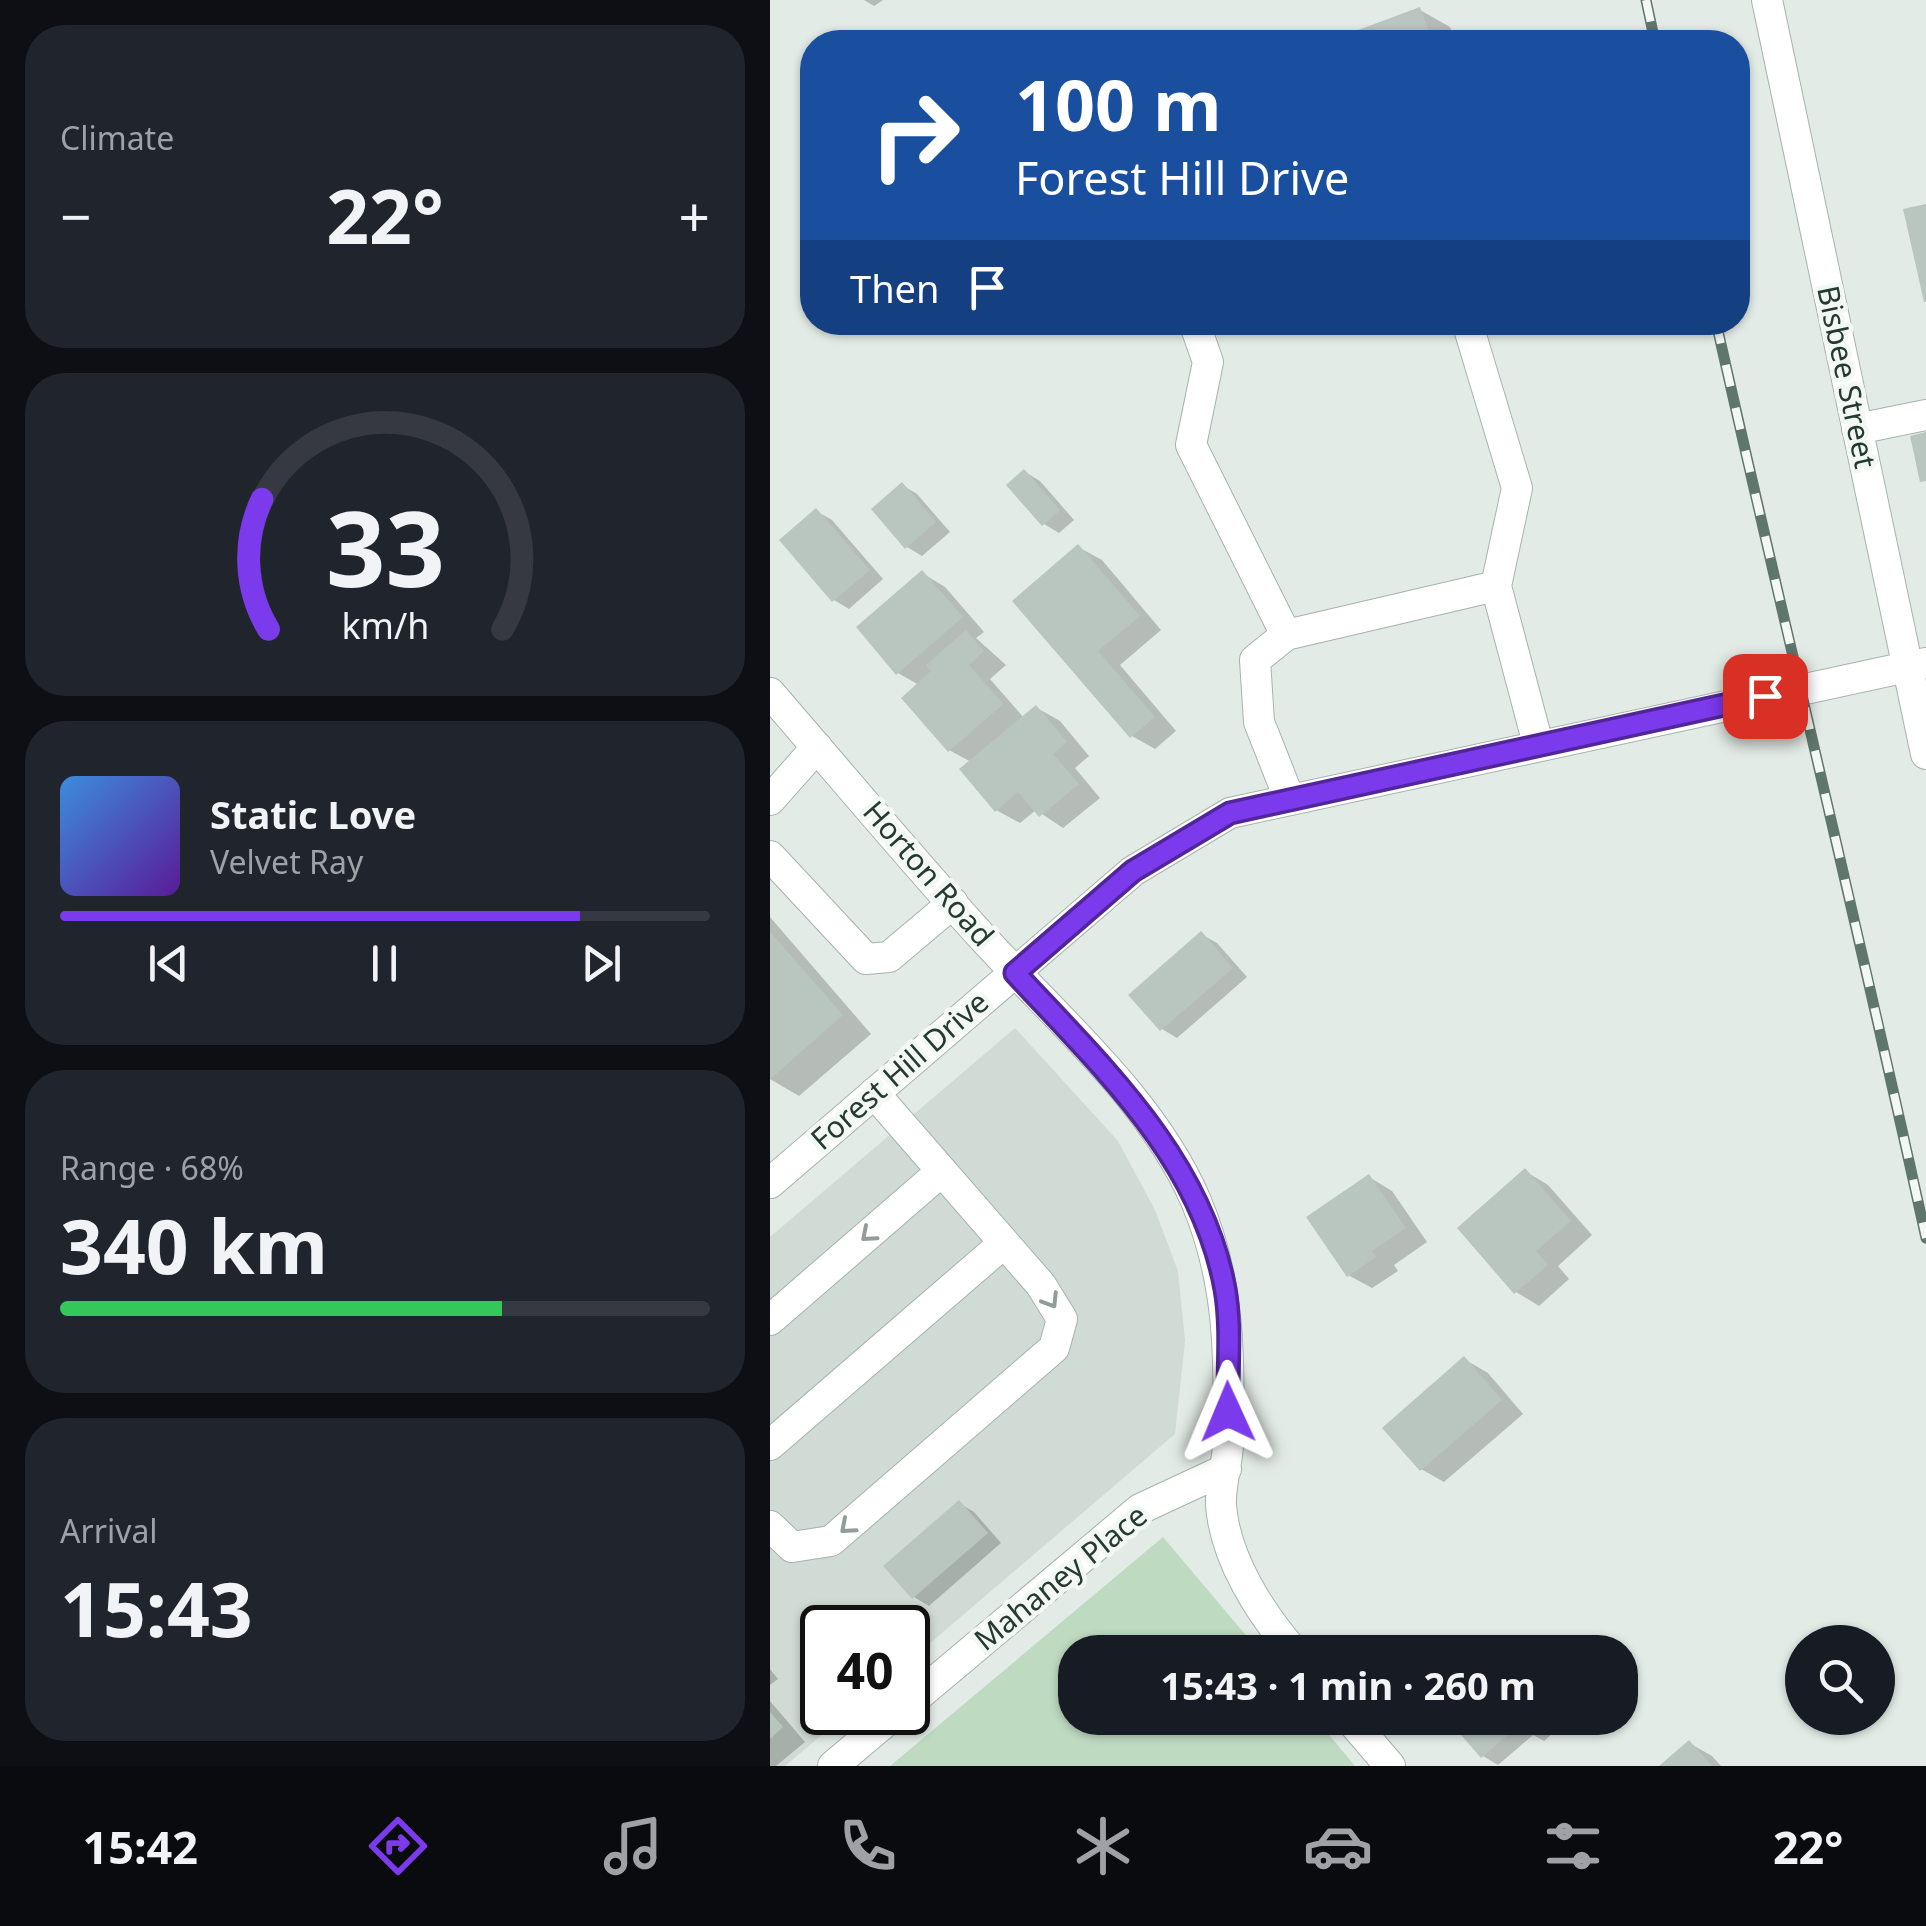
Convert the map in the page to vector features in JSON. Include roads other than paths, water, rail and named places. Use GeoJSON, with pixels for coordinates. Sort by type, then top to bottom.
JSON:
{"type":"FeatureCollection","features":[{"type":"Feature","properties":{"kind":"street","name":"Bisbee Street"},"geometry":{"type":"LineString","coordinates":[[1767,0],[1857,430],[1917,665],[1926,754]]}},
{"type":"Feature","properties":{"kind":"street"},"geometry":{"type":"LineString","coordinates":[[1199,335],[1208,362],[1191,445],[1286,635]]}},
{"type":"Feature","properties":{"kind":"street"},"geometry":{"type":"LineString","coordinates":[[1471,335],[1517,488],[1496,586],[1538,744]]}},
{"type":"Feature","properties":{"kind":"street"},"geometry":{"type":"LineString","coordinates":[[1857,430],[1926,415]]}},
{"type":"Feature","properties":{"kind":"street"},"geometry":{"type":"LineString","coordinates":[[1289,798],[1259,722],[1255,660],[1286,635],[1496,586]]}},
{"type":"Feature","properties":{"kind":"street","name":"Forest Hill Drive"},"geometry":{"type":"LineString","coordinates":[[770,1182],[1133,871],[1230,813],[1917,665]]}},
{"type":"Feature","properties":{"kind":"street","name":"Horton Road"},"geometry":{"type":"LineString","coordinates":[[770,693],[952,903],[1145,1115],[1194,1196],[1215,1248],[1226,1292],[1226,1469],[1222,1506],[1238,1562],[1264,1618],[1279,1635]]}},
{"type":"Feature","properties":{"kind":"street"},"geometry":{"type":"LineString","coordinates":[[770,800],[817,747]]}},
{"type":"Feature","properties":{"kind":"street"},"geometry":{"type":"LineString","coordinates":[[770,856],[866,958],[889,957],[952,903]]}},
{"type":"Feature","properties":{"kind":"street"},"geometry":{"type":"LineString","coordinates":[[770,1526],[792,1547],[831,1541],[1054,1348],[1062,1320],[1041,1284],[874,1093]]}},
{"type":"Feature","properties":{"kind":"street"},"geometry":{"type":"LineString","coordinates":[[770,1320],[942,1171]]}},
{"type":"Feature","properties":{"kind":"street"},"geometry":{"type":"LineString","coordinates":[[770,1445],[1004,1242]]}},
{"type":"Feature","properties":{"kind":"street","name":"Mahaney Place"},"geometry":{"type":"LineString","coordinates":[[930,1686],[1140,1509],[1226,1469]]}},
{"type":"Feature","properties":{"kind":"street"},"geometry":{"type":"LineString","coordinates":[[833,1766],[870,1735]]}},
{"type":"Feature","properties":{"kind":"street"},"geometry":{"type":"LineString","coordinates":[[1364,1735],[1390,1766]]}},
{"type":"Feature","properties":{"kind":"railway"},"geometry":{"type":"LineString","coordinates":[[1646,0],[1652,30]]}},
{"type":"Feature","properties":{"kind":"railway"},"geometry":{"type":"LineString","coordinates":[[1719,335],[1926,1238]]}}]}
